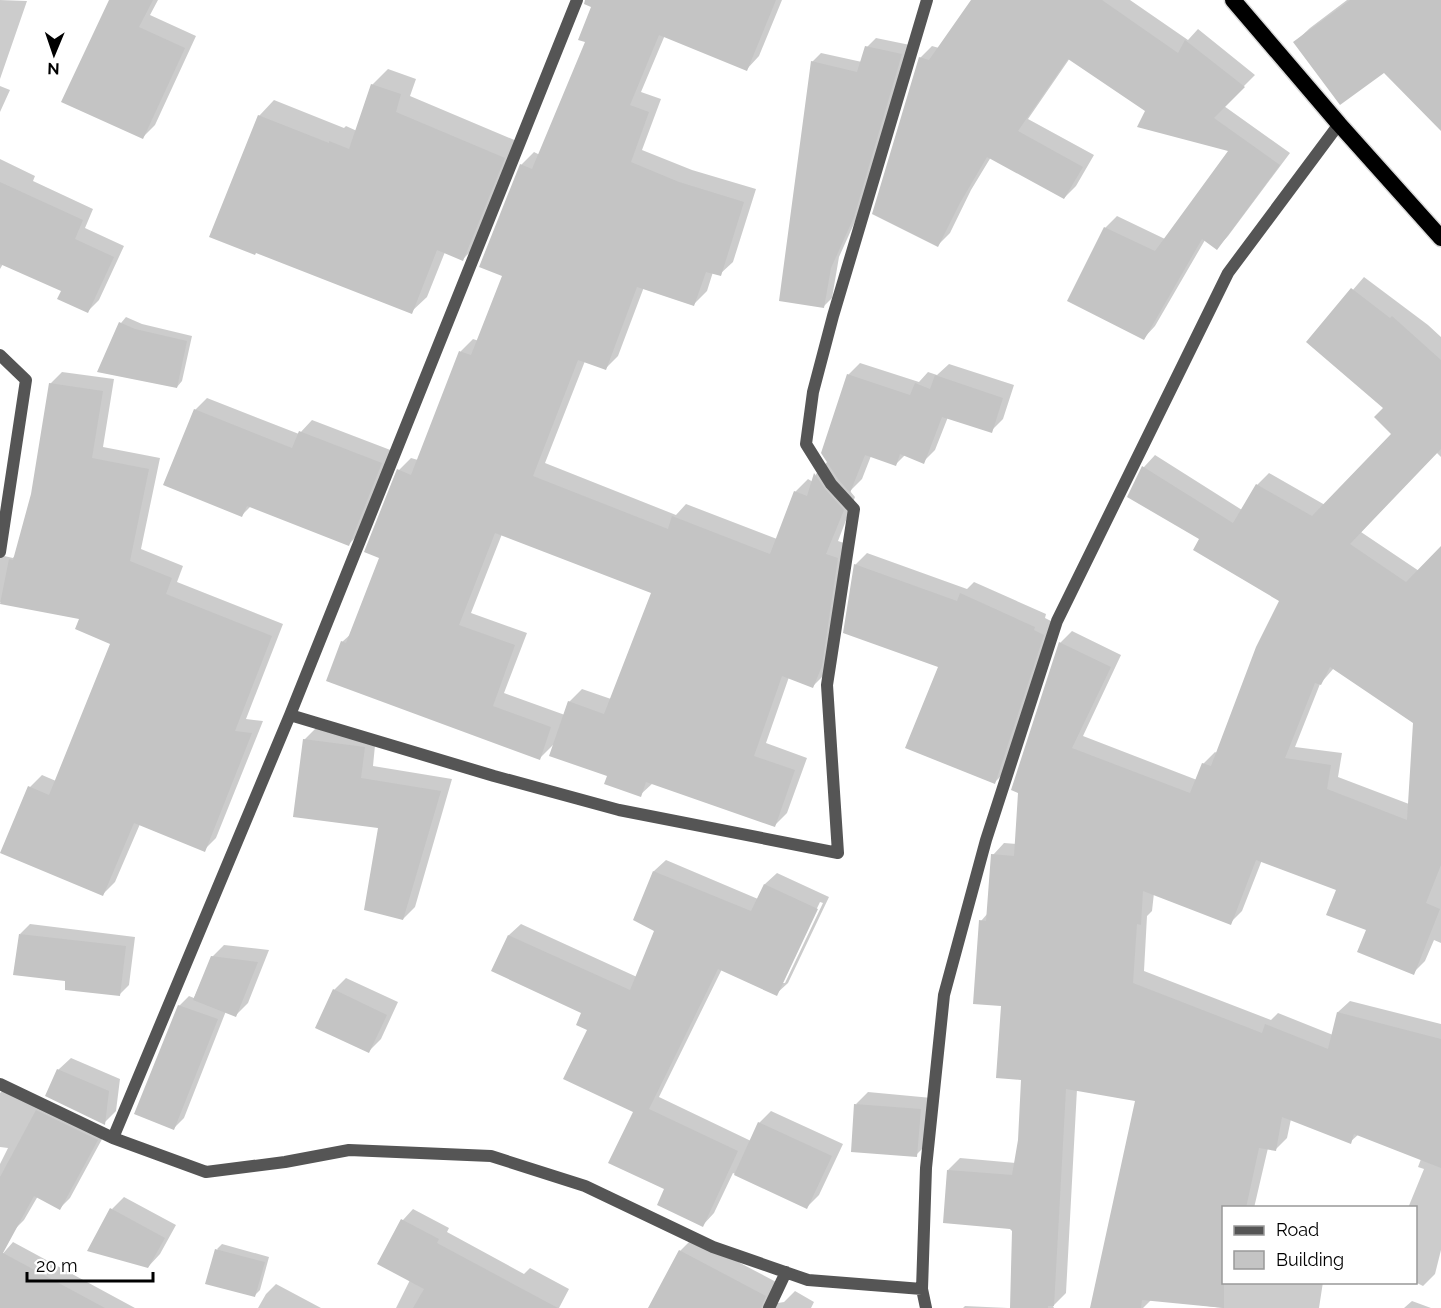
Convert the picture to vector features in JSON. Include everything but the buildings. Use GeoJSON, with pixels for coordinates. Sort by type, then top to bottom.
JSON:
{"type":"FeatureCollection","features":[{"type":"Feature","properties":{"kind":"highway"},"geometry":{"type":"LineString","coordinates":[[1233,0],[1441,238]]}},
{"type":"Feature","properties":{"kind":"street"},"geometry":{"type":"LineString","coordinates":[[113,1138],[290,715],[577,0]]}},
{"type":"Feature","properties":{"kind":"street"},"geometry":{"type":"LineString","coordinates":[[290,715],[494,777],[619,810],[838,853],[827,685],[854,509],[831,484],[806,444],[813,392],[833,316],[927,0]]}},
{"type":"Feature","properties":{"kind":"street"},"geometry":{"type":"LineString","coordinates":[[926,1308],[922,1289],[926,1168],[944,995],[986,840],[1057,621],[1227,273],[1339,124]]}},
{"type":"Feature","properties":{"kind":"street"},"geometry":{"type":"LineString","coordinates":[[0,355],[27,380],[0,552]]}},
{"type":"Feature","properties":{"kind":"street"},"geometry":{"type":"LineString","coordinates":[[0,1084],[113,1138],[206,1172],[285,1162],[349,1150],[491,1156],[585,1186],[712,1247],[808,1280],[922,1289]]}},
{"type":"Feature","properties":{"kind":"street"},"geometry":{"type":"LineString","coordinates":[[769,1308],[786,1272]]}}]}
